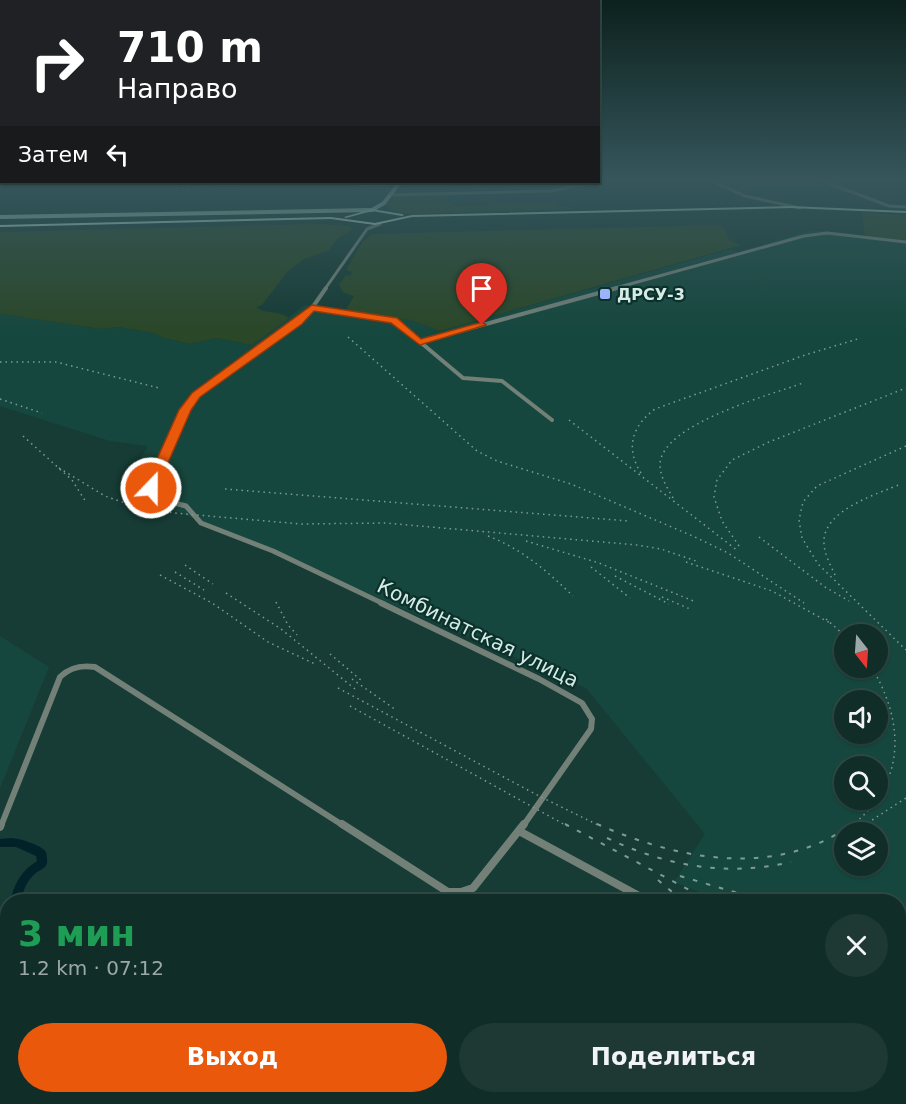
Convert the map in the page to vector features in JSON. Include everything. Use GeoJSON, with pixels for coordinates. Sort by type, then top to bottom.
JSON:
{"type":"FeatureCollection","features":[{"type":"Feature","properties":{"kind":"street","name":"Комбинатская улица"},"geometry":{"type":"LineString","coordinates":[[0,827],[60,677],[70,669],[87,665],[95,667],[448,892],[461,892],[473,888],[519,831],[591,729],[592,719],[582,703],[539,679],[273,551],[201,523],[186,506],[163,500],[152,491],[152,484],[185,410],[196,395],[298,322],[312,308],[366,230]]}},
{"type":"Feature","properties":{"kind":"street"},"geometry":{"type":"LineString","coordinates":[[420,342],[810,234],[827,233],[906,242]]}},
{"type":"Feature","properties":{"kind":"street"},"geometry":{"type":"LineString","coordinates":[[312,308],[394,320],[464,378],[502,381],[552,420]]}},
{"type":"Feature","properties":{"kind":"street"},"geometry":{"type":"LineString","coordinates":[[519,831],[635,894]]}},
{"type":"Feature","properties":{"kind":"shaded area"},"geometry":{"type":"Polygon","coordinates":[[[352,230],[337,239],[329,250],[304,259],[288,271],[262,305],[256,307],[289,318],[252,345],[217,338],[190,344],[154,333],[119,327],[101,329],[0,314],[0,232],[352,230]]]}},
{"type":"Feature","properties":{"kind":"shaded area"},"geometry":{"type":"Polygon","coordinates":[[[547,230],[724,230],[729,240],[741,245],[440,331],[410,320],[346,310],[354,296],[343,292],[339,284],[346,275],[350,276],[352,272],[346,270],[363,241],[373,234],[547,230]]]}},
{"type":"Feature","properties":{"kind":"shaded area"},"geometry":{"type":"Polygon","coordinates":[[[813,230],[906,240],[906,894],[705,894],[674,882],[705,834],[586,688],[123,488],[148,446],[110,441],[0,406],[0,314],[101,329],[119,327],[154,333],[190,344],[217,338],[252,345],[305,305],[410,320],[440,331],[731,249],[738,252],[813,230]]]}},
{"type":"Feature","properties":{"kind":"shaded area"},"geometry":{"type":"Polygon","coordinates":[[[864,230],[906,230],[906,240],[865,236],[864,230]]]}},
{"type":"Feature","properties":{"kind":"shaded area"},"geometry":{"type":"Polygon","coordinates":[[[0,636],[49,667],[0,788],[0,636]]]}},
{"type":"Feature","properties":{"kind":"waterway"},"geometry":{"type":"LineString","coordinates":[[0,843],[16,843],[41,853],[42,863],[24,879],[17,894]]}},
{"type":"Feature","properties":{"kind":"railway"},"geometry":{"type":"LineString","coordinates":[[348,337],[477,451],[497,461],[571,484],[695,537],[728,553],[804,603]]}},
{"type":"Feature","properties":{"kind":"railway"},"geometry":{"type":"LineString","coordinates":[[641,473],[633,455],[633,438],[641,423],[655,409],[805,355],[861,338]]}},
{"type":"Feature","properties":{"kind":"railway"},"geometry":{"type":"LineString","coordinates":[[0,362],[56,362],[159,388]]}},
{"type":"Feature","properties":{"kind":"railway"},"geometry":{"type":"LineString","coordinates":[[673,498],[666,486],[660,464],[665,450],[679,436],[720,413],[803,383]]}},
{"type":"Feature","properties":{"kind":"railway"},"geometry":{"type":"LineString","coordinates":[[739,546],[722,521],[714,497],[717,480],[732,460],[769,442],[906,388]]}},
{"type":"Feature","properties":{"kind":"railway"},"geometry":{"type":"LineString","coordinates":[[0,399],[42,413]]}},
{"type":"Feature","properties":{"kind":"railway"},"geometry":{"type":"LineString","coordinates":[[569,420],[738,551]]}},
{"type":"Feature","properties":{"kind":"railway"},"geometry":{"type":"LineString","coordinates":[[23,436],[72,480],[86,502]]}},
{"type":"Feature","properties":{"kind":"railway"},"geometry":{"type":"LineString","coordinates":[[906,446],[817,486],[803,502],[799,520],[802,538],[818,564],[906,650]]}},
{"type":"Feature","properties":{"kind":"railway"},"geometry":{"type":"LineString","coordinates":[[59,468],[105,496],[136,507],[174,513],[301,524],[385,523],[637,545],[661,549],[696,561]]}},
{"type":"Feature","properties":{"kind":"railway"},"geometry":{"type":"LineString","coordinates":[[835,575],[825,549],[824,539],[827,528],[843,511],[901,484]]}},
{"type":"Feature","properties":{"kind":"railway"},"geometry":{"type":"LineString","coordinates":[[225,489],[629,521]]}},
{"type":"Feature","properties":{"kind":"railway"},"geometry":{"type":"LineString","coordinates":[[488,536],[512,547],[534,562],[573,596]]}},
{"type":"Feature","properties":{"kind":"railway"},"geometry":{"type":"LineString","coordinates":[[759,537],[825,587],[849,601]]}},
{"type":"Feature","properties":{"kind":"railway"},"geometry":{"type":"LineString","coordinates":[[526,541],[599,563],[696,602]]}},
{"type":"Feature","properties":{"kind":"railway"},"geometry":{"type":"LineString","coordinates":[[686,562],[772,591],[831,623]]}},
{"type":"Feature","properties":{"kind":"railway"},"geometry":{"type":"LineString","coordinates":[[185,565],[213,584]]}},
{"type":"Feature","properties":{"kind":"railway"},"geometry":{"type":"LineString","coordinates":[[591,567],[630,598]]}},
{"type":"Feature","properties":{"kind":"railway"},"geometry":{"type":"LineString","coordinates":[[175,572],[204,590]]}},
{"type":"Feature","properties":{"kind":"railway"},"geometry":{"type":"LineString","coordinates":[[160,575],[212,603],[268,642],[315,664]]}},
{"type":"Feature","properties":{"kind":"railway"},"geometry":{"type":"LineString","coordinates":[[615,576],[669,604]]}},
{"type":"Feature","properties":{"kind":"railway"},"geometry":{"type":"LineString","coordinates":[[226,593],[281,629],[355,689]]}},
{"type":"Feature","properties":{"kind":"railway"},"geometry":{"type":"LineString","coordinates":[[662,597],[690,609]]}},
{"type":"Feature","properties":{"kind":"railway"},"geometry":{"type":"LineString","coordinates":[[276,602],[288,625],[297,635]]}},
{"type":"Feature","properties":{"kind":"railway"},"geometry":{"type":"LineString","coordinates":[[826,619],[831,623]]}},
{"type":"Feature","properties":{"kind":"railway"},"geometry":{"type":"LineString","coordinates":[[330,654],[362,681]]}},
{"type":"Feature","properties":{"kind":"railway"},"geometry":{"type":"LineString","coordinates":[[855,822],[869,809],[882,791],[891,772],[894,731],[890,710],[877,678]]}},
{"type":"Feature","properties":{"kind":"railway"},"geometry":{"type":"LineString","coordinates":[[352,679],[396,710]]}},
{"type":"Feature","properties":{"kind":"railway"},"geometry":{"type":"LineString","coordinates":[[338,688],[539,796],[600,826]]}},
{"type":"Feature","properties":{"kind":"railway"},"geometry":{"type":"LineString","coordinates":[[350,706],[567,826]]}},
{"type":"Feature","properties":{"kind":"railway"},"geometry":{"type":"LineString","coordinates":[[869,822],[906,798]]}},
{"type":"Feature","properties":{"kind":"railway"},"geometry":{"type":"LineString","coordinates":[[565,824],[697,894]]}},
{"type":"Feature","properties":{"kind":"railway"},"geometry":{"type":"LineString","coordinates":[[597,824],[661,847],[726,858],[759,858],[792,852],[834,835]]}},
{"type":"Feature","properties":{"kind":"railway"},"geometry":{"type":"LineString","coordinates":[[607,838],[652,856],[697,866],[744,869],[791,862]]}},
{"type":"Feature","properties":{"kind":"railway"},"geometry":{"type":"LineString","coordinates":[[680,876],[741,894]]}},
{"type":"Feature","properties":{"kind":"railway"},"geometry":{"type":"LineString","coordinates":[[658,880],[675,894]]}},
{"type":"Feature","properties":{"kind":"place","name":"ДРСУ-3"},"geometry":{"type":"Point","coordinates":[605,294]}},
{"type":"Feature","properties":{"kind":"route"},"geometry":{"type":"LineString","coordinates":[[151,488],[185,410],[196,395],[298,322],[312,308],[394,320],[420,342],[482,325]]}}]}
